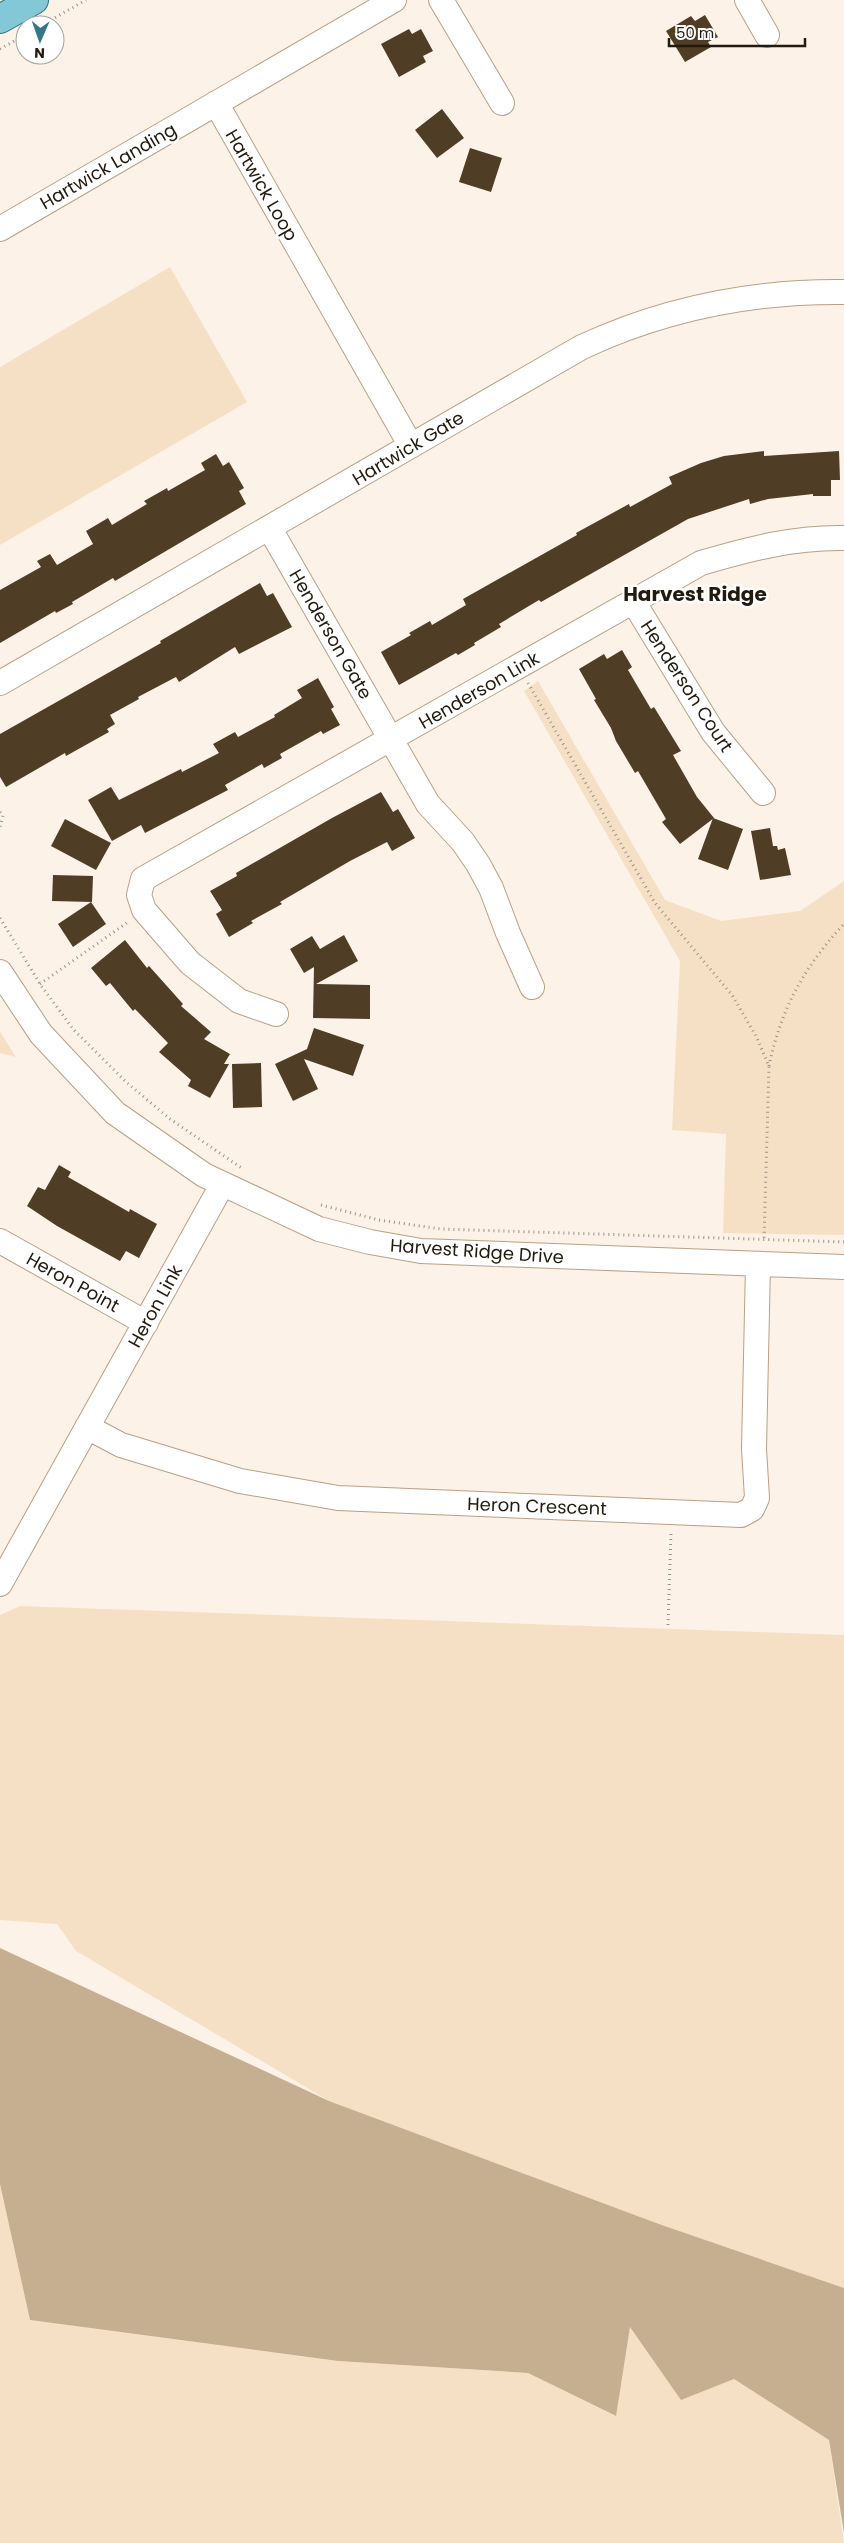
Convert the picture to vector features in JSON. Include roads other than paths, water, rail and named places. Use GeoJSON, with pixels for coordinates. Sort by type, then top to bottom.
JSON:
{"type":"FeatureCollection","features":[{"type":"Feature","properties":{"kind":"main road"},"geometry":{"type":"LineString","coordinates":[[0,3],[8,0]]}},
{"type":"Feature","properties":{"kind":"main road"},"geometry":{"type":"LineString","coordinates":[[0,19],[34,0]]}},
{"type":"Feature","properties":{"kind":"street"},"geometry":{"type":"LineString","coordinates":[[216,103],[394,0]]}},
{"type":"Feature","properties":{"kind":"street"},"geometry":{"type":"LineString","coordinates":[[441,0],[502,103]]}},
{"type":"Feature","properties":{"kind":"street"},"geometry":{"type":"LineString","coordinates":[[747,0],[767,35]]}},
{"type":"Feature","properties":{"kind":"street","name":"Hartwick Landing"},"geometry":{"type":"LineString","coordinates":[[0,229],[216,103]]}},
{"type":"Feature","properties":{"kind":"street","name":"Hartwick Loop"},"geometry":{"type":"LineString","coordinates":[[216,103],[411,446]]}},
{"type":"Feature","properties":{"kind":"street","name":"Hartwick Gate"},"geometry":{"type":"LineString","coordinates":[[0,683],[270,529],[548,364],[616,331],[686,309],[723,301],[762,295],[844,292]]}},
{"type":"Feature","properties":{"kind":"street","name":"Henderson Gate"},"geometry":{"type":"LineString","coordinates":[[270,529],[428,804],[463,842],[478,864],[491,888],[532,987]]}},
{"type":"Feature","properties":{"kind":"street","name":"Henderson Link"},"geometry":{"type":"LineString","coordinates":[[276,1014],[238,1001],[190,963],[142,903],[143,879],[519,668],[633,600],[701,563],[764,545],[819,538],[844,538]]}},
{"type":"Feature","properties":{"kind":"street","name":"Henderson Court"},"geometry":{"type":"LineString","coordinates":[[633,600],[712,732],[763,793]]}},
{"type":"Feature","properties":{"kind":"street","name":"Harvest Ridge Drive"},"geometry":{"type":"LineString","coordinates":[[0,972],[41,1034],[115,1112],[222,1185],[319,1229],[370,1242],[421,1250],[844,1267]]}},
{"type":"Feature","properties":{"kind":"street","name":"Heron Link"},"geometry":{"type":"LineString","coordinates":[[0,1584],[222,1185]]}},
{"type":"Feature","properties":{"kind":"street","name":"Heron Point"},"geometry":{"type":"LineString","coordinates":[[0,1241],[146,1323]]}},
{"type":"Feature","properties":{"kind":"street","name":"Heron Crescent"},"geometry":{"type":"LineString","coordinates":[[87,1427],[121,1445],[240,1481],[338,1498],[741,1515],[752,1509],[757,1498],[754,1449],[758,1265]]}},
{"type":"Feature","properties":{"kind":"district","name":"Harvest Ridge"},"geometry":{"type":"Point","coordinates":[695,594]}}]}
